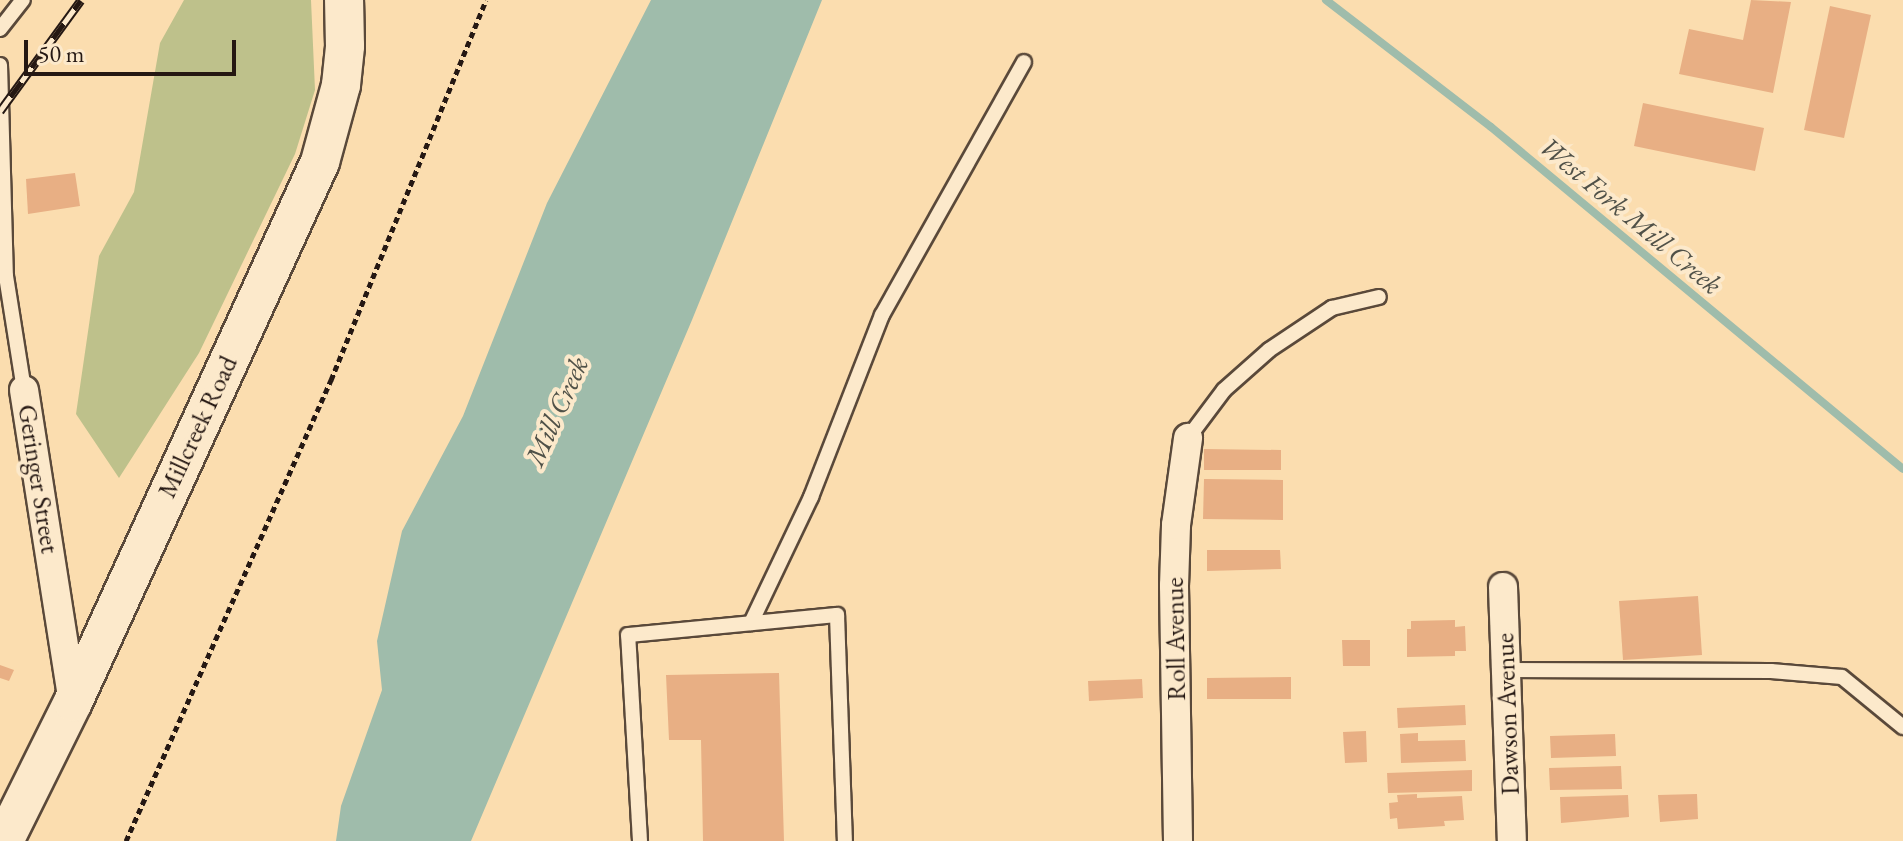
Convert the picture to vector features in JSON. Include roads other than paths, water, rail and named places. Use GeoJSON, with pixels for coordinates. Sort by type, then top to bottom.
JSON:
{"type":"FeatureCollection","features":[{"type":"Feature","properties":{"kind":"street","name":"Millcreek Road"},"geometry":{"type":"LineString","coordinates":[[4,841],[73,702],[320,162],[341,85],[344,0]]}},
{"type":"Feature","properties":{"kind":"street","name":"Geringer Street"},"geometry":{"type":"LineString","coordinates":[[24,390],[73,702]]}},
{"type":"Feature","properties":{"kind":"street","name":"Roll Avenue"},"geometry":{"type":"LineString","coordinates":[[1178,841],[1174,586],[1176,525],[1188,438]]}},
{"type":"Feature","properties":{"kind":"street","name":"Dawson Avenue"},"geometry":{"type":"LineString","coordinates":[[1503,587],[1512,841]]}},
{"type":"Feature","properties":{"kind":"lane"},"geometry":{"type":"LineString","coordinates":[[0,29],[23,0]]}},
{"type":"Feature","properties":{"kind":"lane"},"geometry":{"type":"LineString","coordinates":[[751,623],[811,497],[882,315],[1024,62]]}},
{"type":"Feature","properties":{"kind":"lane","name":"Geringer Street"},"geometry":{"type":"LineString","coordinates":[[0,65],[6,276],[24,390]]}},
{"type":"Feature","properties":{"kind":"lane"},"geometry":{"type":"LineString","coordinates":[[1188,438],[1224,390],[1269,350],[1332,308],[1379,297]]}},
{"type":"Feature","properties":{"kind":"lane"},"geometry":{"type":"LineString","coordinates":[[640,841],[628,635],[837,615],[845,841]]}},
{"type":"Feature","properties":{"kind":"lane"},"geometry":{"type":"LineString","coordinates":[[1506,670],[1771,671],[1842,677],[1903,727]]}},
{"type":"Feature","properties":{"kind":"water","name":"Mill Creek"},"geometry":{"type":"Polygon","coordinates":[[[651,0],[822,0],[692,320],[471,841],[336,841],[341,806],[382,690],[377,641],[402,531],[463,416],[547,203],[651,0]]]}},
{"type":"Feature","properties":{"kind":"waterway","name":"West Fork Mill Creek"},"geometry":{"type":"LineString","coordinates":[[1326,0],[1491,127],[1903,469]]}},
{"type":"Feature","properties":{"kind":"railway"},"geometry":{"type":"LineString","coordinates":[[0,111],[81,0]]}}]}
